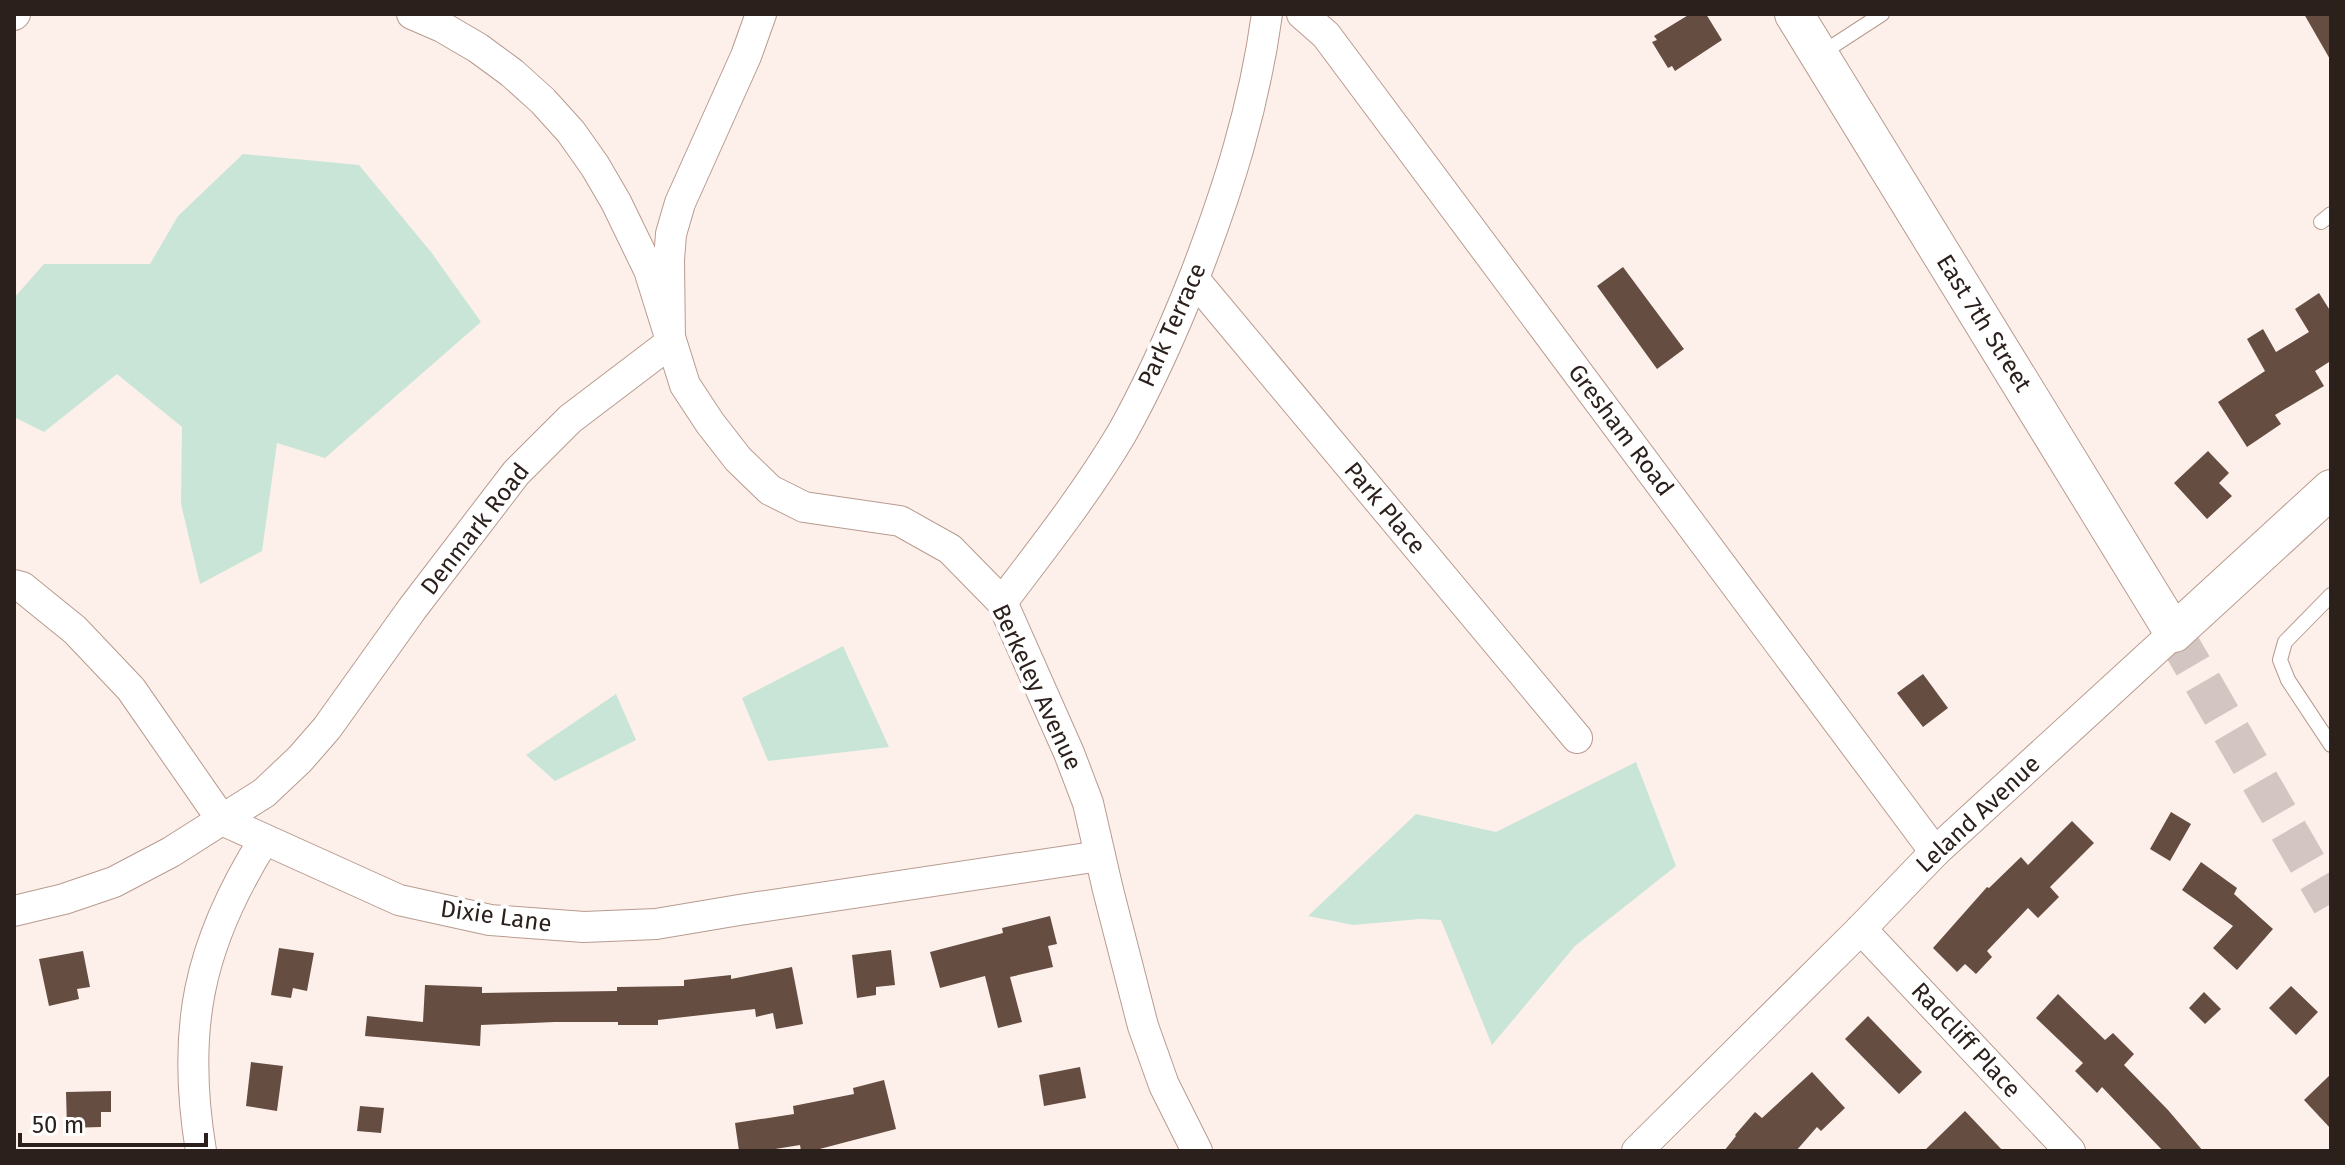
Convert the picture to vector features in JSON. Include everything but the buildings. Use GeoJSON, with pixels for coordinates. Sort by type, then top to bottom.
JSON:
{"type":"FeatureCollection","features":[{"type":"Feature","properties":{"kind":"street","name":"Berkeley Avenue"},"geometry":{"type":"LineString","coordinates":[[412,14],[478,48],[512,73],[571,132],[595,166],[649,270],[685,385],[738,459],[770,490],[804,507],[900,521],[950,549],[1002,602],[1088,803],[1143,1026],[1164,1085],[1197,1151]]}},
{"type":"Feature","properties":{"kind":"street"},"geometry":{"type":"LineString","coordinates":[[670,343],[671,234],[680,203],[746,56],[761,14]]}},
{"type":"Feature","properties":{"kind":"street","name":"Park Terrace"},"geometry":{"type":"LineString","coordinates":[[1002,602],[1061,525],[1122,433],[1172,335],[1212,232],[1244,134],[1267,14]]}},
{"type":"Feature","properties":{"kind":"street","name":"Gresham Road"},"geometry":{"type":"LineString","coordinates":[[1302,14],[1326,35],[1935,852]]}},
{"type":"Feature","properties":{"kind":"street","name":"East 7th Street"},"geometry":{"type":"LineString","coordinates":[[1794,14],[2174,633]]}},
{"type":"Feature","properties":{"kind":"street","name":"Park Place"},"geometry":{"type":"LineString","coordinates":[[1194,279],[1577,738]]}},
{"type":"Feature","properties":{"kind":"street","name":"Denmark Road"},"geometry":{"type":"LineString","coordinates":[[14,911],[64,899],[114,882],[171,852],[264,793],[327,728],[412,609],[516,473],[570,419],[670,343]]}},
{"type":"Feature","properties":{"kind":"street","name":"Leland Avenue"},"geometry":{"type":"LineString","coordinates":[[1637,1151],[1935,852],[2331,489]]}},
{"type":"Feature","properties":{"kind":"street","name":"Dixie Lane"},"geometry":{"type":"LineString","coordinates":[[14,585],[22,587],[75,630],[131,689],[222,820],[399,900],[490,920],[584,927],[656,924],[1100,856]]}},
{"type":"Feature","properties":{"kind":"street"},"geometry":{"type":"LineString","coordinates":[[201,1151],[194,1111],[192,1070],[200,988],[225,910],[264,840]]}},
{"type":"Feature","properties":{"kind":"street","name":"Radcliff Place"},"geometry":{"type":"LineString","coordinates":[[1861,929],[2070,1151]]}},
{"type":"Feature","properties":{"kind":"lane"},"geometry":{"type":"LineString","coordinates":[[1819,55],[1882,14]]}},
{"type":"Feature","properties":{"kind":"lane"},"geometry":{"type":"LineString","coordinates":[[2331,595],[2285,642],[2280,660],[2288,680],[2331,745]]}},
{"type":"Feature","properties":{"kind":"green space"},"geometry":{"type":"Polygon","coordinates":[[[243,154],[359,165],[431,252],[481,322],[325,458],[277,443],[262,551],[200,584],[181,504],[182,427],[117,374],[44,432],[14,417],[14,298],[44,264],[150,264],[178,216],[243,154]]]}},
{"type":"Feature","properties":{"kind":"green space"},"geometry":{"type":"Polygon","coordinates":[[[843,646],[889,747],[768,761],[742,698],[843,646]]]}},
{"type":"Feature","properties":{"kind":"green space"},"geometry":{"type":"Polygon","coordinates":[[[616,694],[636,740],[555,781],[526,755],[616,694]]]}},
{"type":"Feature","properties":{"kind":"green space"},"geometry":{"type":"Polygon","coordinates":[[[1636,762],[1676,866],[1575,946],[1492,1045],[1441,920],[1353,925],[1308,916],[1416,814],[1496,832],[1636,762]]]}},
{"type":"Feature","properties":{"kind":"tunnel"},"geometry":{"type":"LineString","coordinates":[[2174,633],[2331,904]]}}]}
